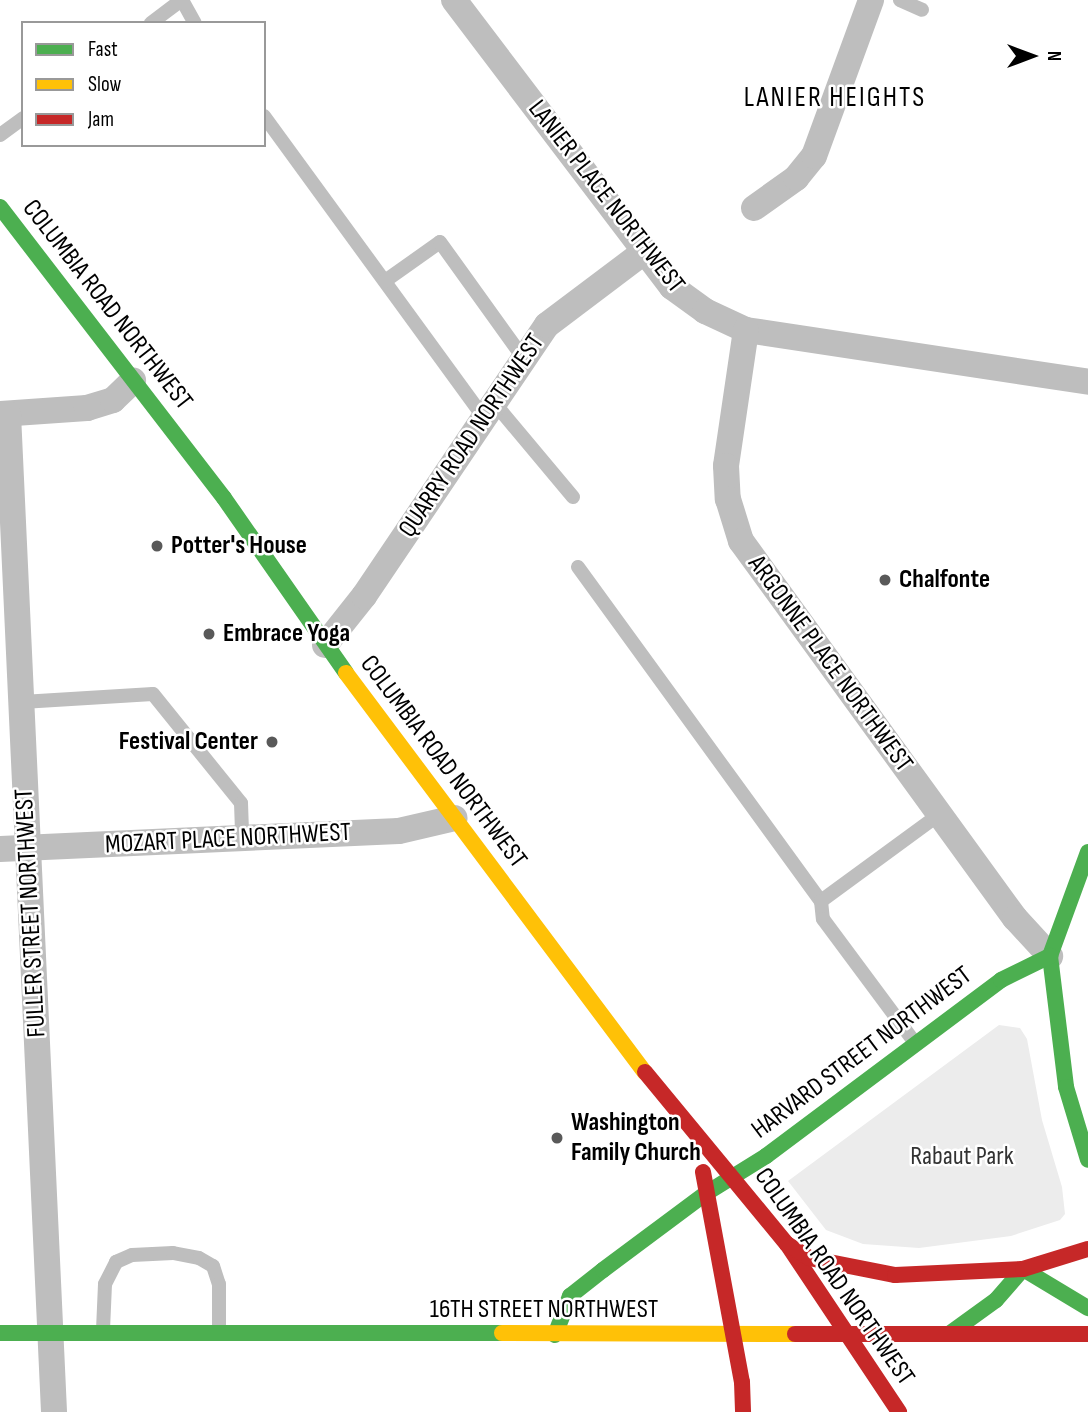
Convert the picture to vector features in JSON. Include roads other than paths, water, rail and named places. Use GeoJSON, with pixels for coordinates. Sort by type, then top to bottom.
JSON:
{"type":"FeatureCollection","features":[{"type":"Feature","properties":{"kind":"main road","name":"COLUMBIA ROAD NORTHWEST"},"geometry":{"type":"LineString","coordinates":[[0,207],[224,498],[325,645],[699,1142],[733,1176],[787,1244],[845,1335],[899,1412]]}},
{"type":"Feature","properties":{"kind":"main road"},"geometry":{"type":"LineString","coordinates":[[1088,852],[1050,956],[1066,1087],[1088,1160]]}},
{"type":"Feature","properties":{"kind":"main road","name":"HARVARD STREET NORTHWEST"},"geometry":{"type":"LineString","coordinates":[[555,1335],[570,1296],[705,1194],[1001,981],[1050,956]]}},
{"type":"Feature","properties":{"kind":"main road"},"geometry":{"type":"LineString","coordinates":[[699,1142],[705,1194],[733,1334],[743,1412]]}},
{"type":"Feature","properties":{"kind":"main road"},"geometry":{"type":"LineString","coordinates":[[787,1244],[809,1258],[874,1274],[1023,1269],[1088,1249]]}},
{"type":"Feature","properties":{"kind":"main road"},"geometry":{"type":"LineString","coordinates":[[1023,1269],[1088,1308]]}},
{"type":"Feature","properties":{"kind":"main road"},"geometry":{"type":"LineString","coordinates":[[948,1334],[996,1300],[1023,1269]]}},
{"type":"Feature","properties":{"kind":"main road","name":"16TH STREET NORTHWEST"},"geometry":{"type":"LineString","coordinates":[[0,1333],[1088,1334]]}},
{"type":"Feature","properties":{"kind":"street","name":"LANIER PLACE NORTHWEST"},"geometry":{"type":"LineString","coordinates":[[454,0],[644,253],[683,296],[746,330],[1088,382]]}},
{"type":"Feature","properties":{"kind":"street"},"geometry":{"type":"LineString","coordinates":[[754,208],[796,178],[814,156],[871,0]]}},
{"type":"Feature","properties":{"kind":"street","name":"QUARRY ROAD NORTHWEST"},"geometry":{"type":"LineString","coordinates":[[325,645],[364,596],[491,413],[524,359],[561,310],[644,253]]}},
{"type":"Feature","properties":{"kind":"street","name":"ARGONNE PLACE NORTHWEST"},"geometry":{"type":"LineString","coordinates":[[746,330],[726,466],[727,499],[741,541],[1016,918],[1050,956]]}},
{"type":"Feature","properties":{"kind":"street"},"geometry":{"type":"LineString","coordinates":[[4,414],[87,408],[113,400],[133,381]]}},
{"type":"Feature","properties":{"kind":"street","name":"FULLER STREET NORTHWEST"},"geometry":{"type":"LineString","coordinates":[[4,414],[22,702],[54,1412]]}},
{"type":"Feature","properties":{"kind":"street","name":"MOZART PLACE NORTHWEST"},"geometry":{"type":"LineString","coordinates":[[0,849],[414,830],[455,818]]}},
{"type":"Feature","properties":{"kind":"lane"},"geometry":{"type":"LineString","coordinates":[[900,0],[922,10]]}},
{"type":"Feature","properties":{"kind":"lane"},"geometry":{"type":"LineString","coordinates":[[154,21],[181,1],[194,21]]}},
{"type":"Feature","properties":{"kind":"lane"},"geometry":{"type":"LineString","coordinates":[[0,135],[21,119]]}},
{"type":"Feature","properties":{"kind":"lane"},"geometry":{"type":"LineString","coordinates":[[266,119],[385,281],[390,293],[491,413],[573,498]]}},
{"type":"Feature","properties":{"kind":"lane"},"geometry":{"type":"LineString","coordinates":[[385,281],[440,242],[524,359]]}},
{"type":"Feature","properties":{"kind":"lane"},"geometry":{"type":"LineString","coordinates":[[578,567],[821,901],[823,919],[838,932],[915,1043]]}},
{"type":"Feature","properties":{"kind":"lane"},"geometry":{"type":"LineString","coordinates":[[22,702],[153,694],[241,803],[242,838]]}},
{"type":"Feature","properties":{"kind":"lane"},"geometry":{"type":"LineString","coordinates":[[821,901],[940,814]]}},
{"type":"Feature","properties":{"kind":"lane"},"geometry":{"type":"LineString","coordinates":[[103,1333],[105,1284],[116,1262],[132,1255],[173,1253],[199,1258],[213,1266],[219,1284],[219,1334]]}},
{"type":"Feature","properties":{"kind":"place","name":"Potter's House"},"geometry":{"type":"Point","coordinates":[157,546]}},
{"type":"Feature","properties":{"kind":"place","name":"Chalfonte"},"geometry":{"type":"Point","coordinates":[885,580]}},
{"type":"Feature","properties":{"kind":"place","name":"Embrace Yoga"},"geometry":{"type":"Point","coordinates":[209,634]}},
{"type":"Feature","properties":{"kind":"place","name":"Festival Center"},"geometry":{"type":"Point","coordinates":[272,742]}},
{"type":"Feature","properties":{"kind":"place","name":"Washington Family Church"},"geometry":{"type":"Point","coordinates":[557,1138]}},
{"type":"Feature","properties":{"kind":"district","name":"LANIER HEIGHTS"},"geometry":{"type":"Point","coordinates":[835,98]}},
{"type":"Feature","properties":{"kind":"park label","name":"Rabaut Park"},"geometry":{"type":"Point","coordinates":[962,1157]}}]}
